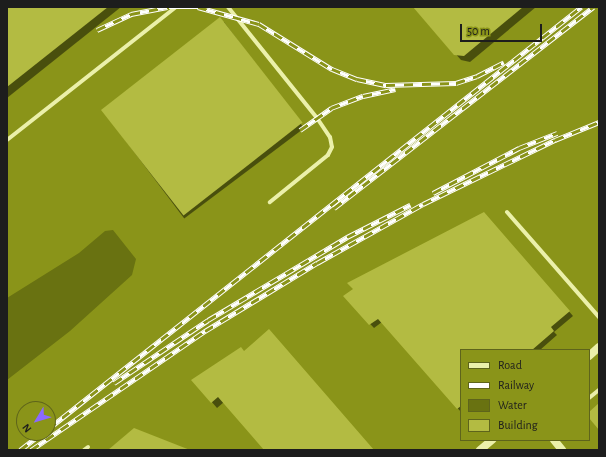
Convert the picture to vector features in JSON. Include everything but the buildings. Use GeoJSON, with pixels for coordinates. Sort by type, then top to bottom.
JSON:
{"type":"FeatureCollection","features":[{"type":"Feature","properties":{"kind":"street"},"geometry":{"type":"LineString","coordinates":[[590,355],[599,347]]}},
{"type":"Feature","properties":{"kind":"street"},"geometry":{"type":"LineString","coordinates":[[480,450],[491,441]]}},
{"type":"Feature","properties":{"kind":"street"},"geometry":{"type":"LineString","coordinates":[[555,441],[562,450]]}},
{"type":"Feature","properties":{"kind":"lane"},"geometry":{"type":"LineString","coordinates":[[7,140],[176,7]]}},
{"type":"Feature","properties":{"kind":"lane"},"geometry":{"type":"LineString","coordinates":[[228,7],[330,137],[332,147],[328,156],[270,202]]}},
{"type":"Feature","properties":{"kind":"lane"},"geometry":{"type":"LineString","coordinates":[[507,212],[599,317]]}},
{"type":"Feature","properties":{"kind":"lane"},"geometry":{"type":"LineString","coordinates":[[590,397],[599,390]]}},
{"type":"Feature","properties":{"kind":"water"},"geometry":{"type":"Polygon","coordinates":[[[113,230],[136,259],[132,275],[70,331],[7,380],[7,298],[79,253],[105,231],[113,230]]]}},
{"type":"Feature","properties":{"kind":"railway"},"geometry":{"type":"LineString","coordinates":[[97,30],[131,14],[167,7]]}},
{"type":"Feature","properties":{"kind":"railway"},"geometry":{"type":"LineString","coordinates":[[169,7],[198,7],[259,24],[332,69],[357,79],[386,85],[456,83],[477,76],[504,62]]}},
{"type":"Feature","properties":{"kind":"railway"},"geometry":{"type":"LineString","coordinates":[[56,423],[581,7]]}},
{"type":"Feature","properties":{"kind":"railway"},"geometry":{"type":"LineString","coordinates":[[334,208],[593,7]]}},
{"type":"Feature","properties":{"kind":"railway"},"geometry":{"type":"LineString","coordinates":[[300,130],[331,108],[363,96],[395,89]]}},
{"type":"Feature","properties":{"kind":"railway"},"geometry":{"type":"LineString","coordinates":[[31,450],[205,331],[317,263],[423,204],[555,140],[599,122]]}},
{"type":"Feature","properties":{"kind":"railway"},"geometry":{"type":"LineString","coordinates":[[433,193],[519,148],[557,133]]}},
{"type":"Feature","properties":{"kind":"railway"},"geometry":{"type":"LineString","coordinates":[[114,383],[208,320],[347,237],[410,205]]}},
{"type":"Feature","properties":{"kind":"railway"},"geometry":{"type":"LineString","coordinates":[[20,450],[32,441]]}}]}
